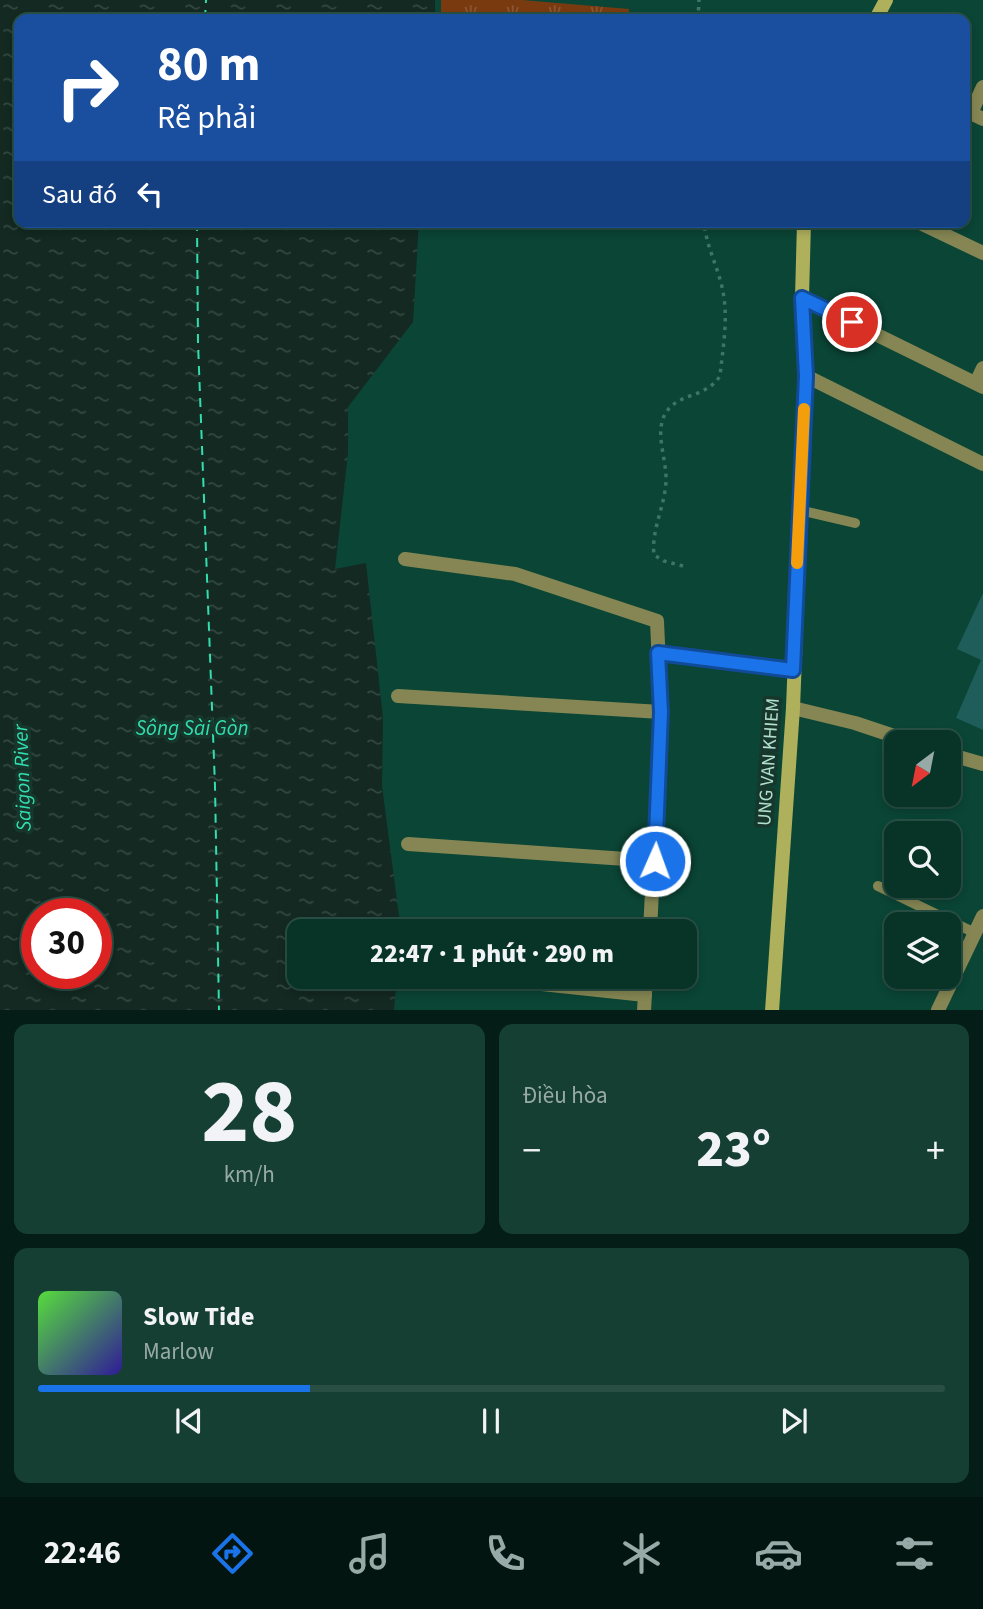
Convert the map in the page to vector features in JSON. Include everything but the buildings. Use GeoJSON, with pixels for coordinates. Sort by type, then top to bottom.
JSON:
{"type":"FeatureCollection","features":[{"type":"Feature","properties":{"kind":"main road","name":"UNG VAN KHIEM"},"geometry":{"type":"LineString","coordinates":[[772,1010],[793,708],[806,376],[802,298],[804,228]]}},
{"type":"Feature","properties":{"kind":"street"},"geometry":{"type":"LineString","coordinates":[[973,114],[983,87]]}},
{"type":"Feature","properties":{"kind":"street"},"geometry":{"type":"LineString","coordinates":[[931,228],[983,253]]}},
{"type":"Feature","properties":{"kind":"street"},"geometry":{"type":"LineString","coordinates":[[802,298],[979,385],[983,368]]}},
{"type":"Feature","properties":{"kind":"street"},"geometry":{"type":"LineString","coordinates":[[806,376],[983,464]]}},
{"type":"Feature","properties":{"kind":"street"},"geometry":{"type":"LineString","coordinates":[[405,559],[515,574],[657,621],[661,712],[651,919]]}},
{"type":"Feature","properties":{"kind":"street"},"geometry":{"type":"LineString","coordinates":[[398,696],[661,712]]}},
{"type":"Feature","properties":{"kind":"street"},"geometry":{"type":"LineString","coordinates":[[793,708],[884,733]]}},
{"type":"Feature","properties":{"kind":"street"},"geometry":{"type":"LineString","coordinates":[[961,758],[983,764]]}},
{"type":"Feature","properties":{"kind":"street"},"geometry":{"type":"LineString","coordinates":[[408,844],[655,861]]}},
{"type":"Feature","properties":{"kind":"street"},"geometry":{"type":"LineString","coordinates":[[938,1010],[983,916]]}},
{"type":"Feature","properties":{"kind":"street"},"geometry":{"type":"LineString","coordinates":[[588,989],[645,995]]}},
{"type":"Feature","properties":{"kind":"street"},"geometry":{"type":"LineString","coordinates":[[644,1010],[645,989]]}},
{"type":"Feature","properties":{"kind":"lane"},"geometry":{"type":"LineString","coordinates":[[799,510],[855,523]]}},
{"type":"Feature","properties":{"kind":"lane"},"geometry":{"type":"LineString","coordinates":[[658,653],[793,670]]}},
{"type":"Feature","properties":{"kind":"lane"},"geometry":{"type":"LineString","coordinates":[[878,886],[975,933]]}},
{"type":"Feature","properties":{"kind":"path"},"geometry":{"type":"LineString","coordinates":[[683,566],[654,555],[653,545],[666,481],[661,424],[666,412],[675,403],[714,386],[720,376],[726,306],[705,228]]}},
{"type":"Feature","properties":{"kind":"green space"},"geometry":{"type":"Polygon","coordinates":[[[441,0],[522,0],[629,9],[629,14],[441,14],[441,0]]]}},
{"type":"Feature","properties":{"kind":"water","name":"Sông Sài Gòn"},"geometry":{"type":"Polygon","coordinates":[[[0,0],[435,0],[435,14],[14,14],[14,228],[419,228],[413,322],[348,407],[348,453],[335,569],[366,563],[383,718],[382,786],[399,919],[287,919],[287,989],[396,989],[394,1010],[0,1010],[0,0]]]}},
{"type":"Feature","properties":{"kind":"ferry route"},"geometry":{"type":"LineString","coordinates":[[205,14],[206,0]]}},
{"type":"Feature","properties":{"kind":"ferry route"},"geometry":{"type":"LineString","coordinates":[[197,228],[198,343],[215,786],[219,1010]]}},
{"type":"Feature","properties":{"kind":"slow traffic"},"geometry":{"type":"LineString","coordinates":[[797,563],[804,409]]}},
{"type":"Feature","properties":{"kind":"route"},"geometry":{"type":"LineString","coordinates":[[655,861],[661,712],[658,653],[793,670],[806,376],[802,298],[852,322]]}},
{"type":"Feature","properties":{"kind":"water label","name":"Saigon River"},"geometry":{"type":"Point","coordinates":[22,778]}}]}
